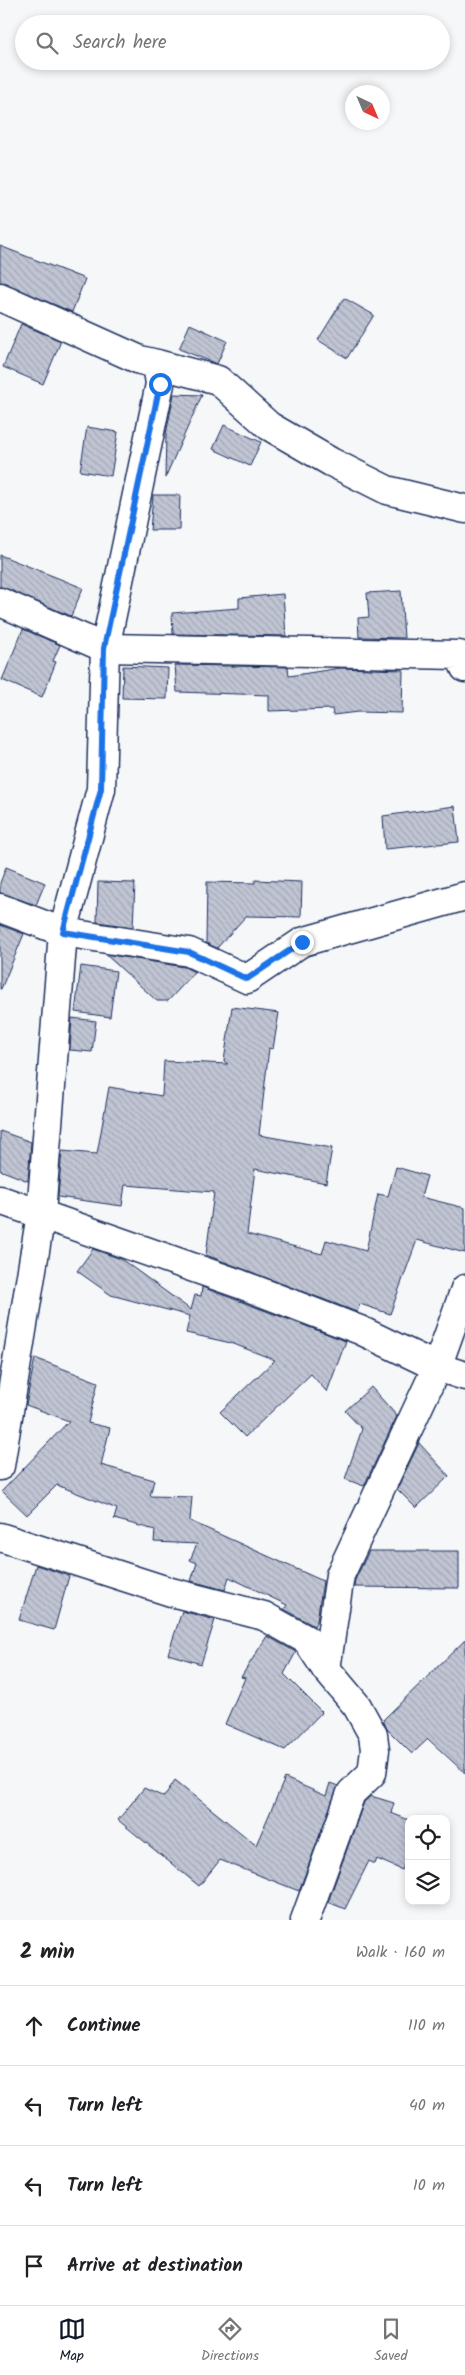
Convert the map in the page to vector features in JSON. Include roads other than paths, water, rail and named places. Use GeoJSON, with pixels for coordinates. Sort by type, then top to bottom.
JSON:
{"type":"FeatureCollection","features":[{"type":"Feature","properties":{"kind":"street"},"geometry":{"type":"LineString","coordinates":[[0,297],[140,360],[218,380],[269,426],[331,462],[387,490],[465,509]]}},
{"type":"Feature","properties":{"kind":"street"},"geometry":{"type":"LineString","coordinates":[[0,1466],[41,1214],[63,932],[101,789],[104,648],[160,384],[157,364]]}},
{"type":"Feature","properties":{"kind":"street"},"geometry":{"type":"LineString","coordinates":[[0,602],[104,648],[459,656],[465,668]]}},
{"type":"Feature","properties":{"kind":"street"},"geometry":{"type":"LineString","coordinates":[[0,908],[63,932],[189,952],[247,979],[302,942],[465,896]]}},
{"type":"Feature","properties":{"kind":"street"},"geometry":{"type":"LineString","coordinates":[[0,1200],[360,1330],[437,1367],[465,1376]]}},
{"type":"Feature","properties":{"kind":"street"},"geometry":{"type":"LineString","coordinates":[[326,1669],[340,1575],[437,1367],[465,1289]]}},
{"type":"Feature","properties":{"kind":"street"},"geometry":{"type":"LineString","coordinates":[[0,1537],[172,1592],[264,1616],[307,1640],[326,1669],[357,1706],[373,1735],[375,1750],[372,1773],[351,1793],[305,1920]]}}]}
